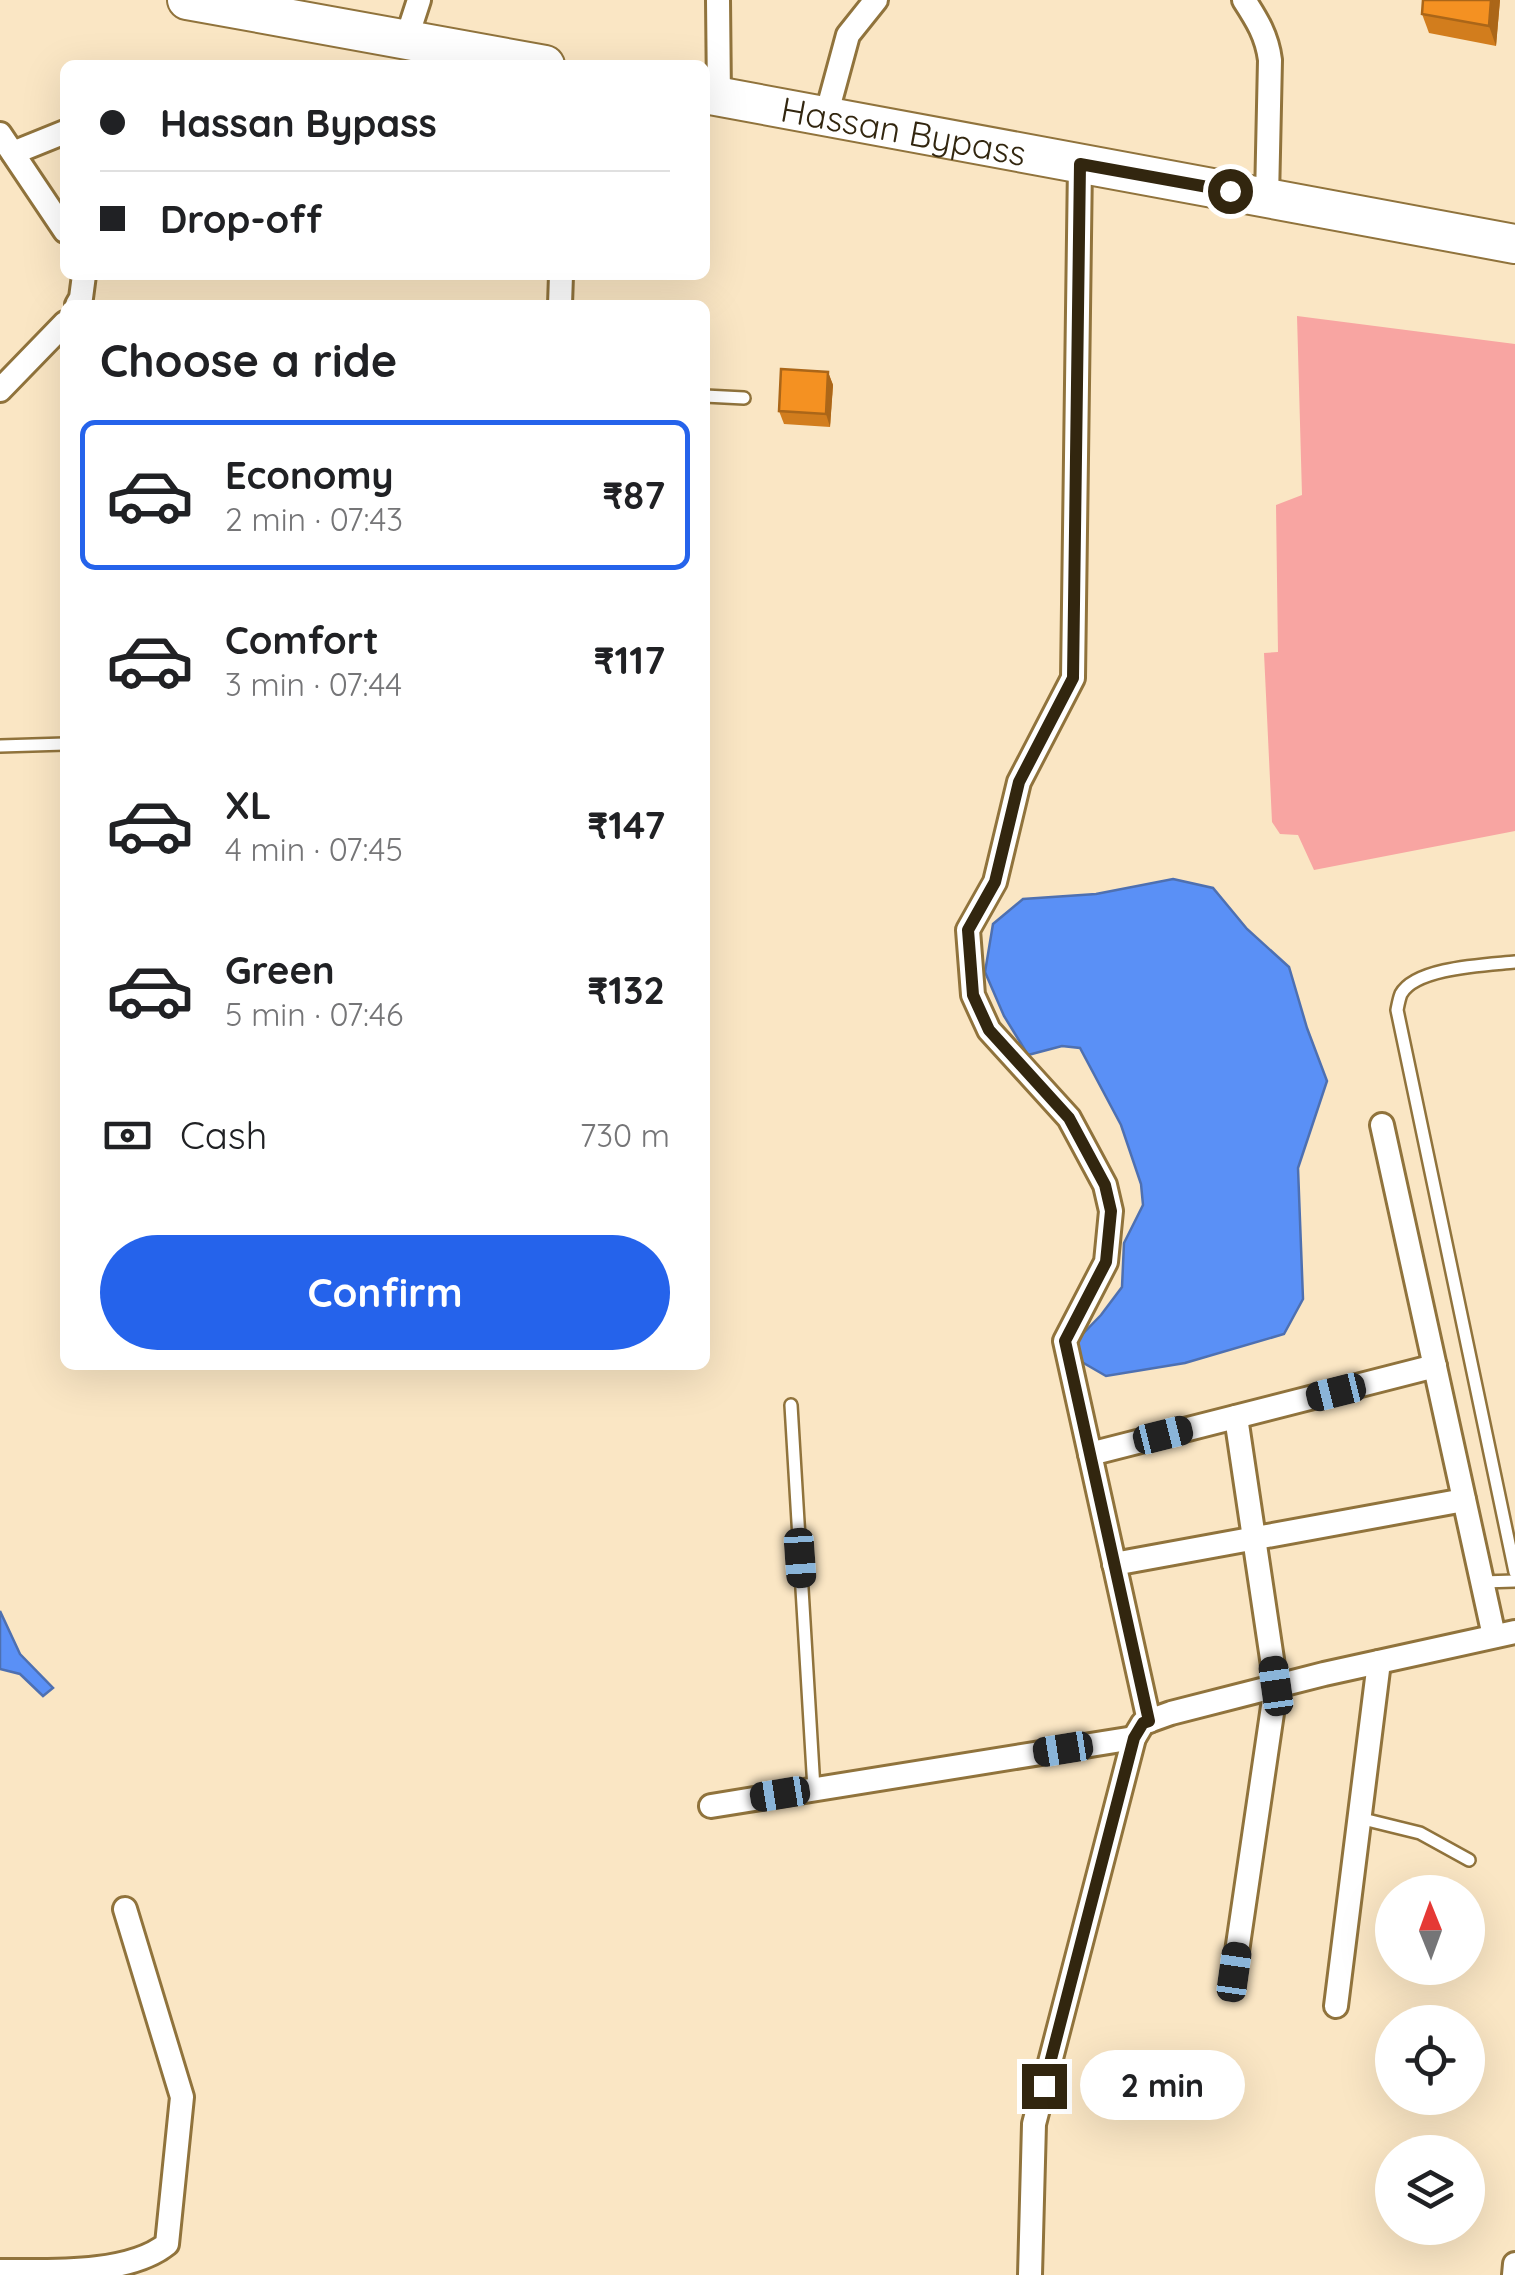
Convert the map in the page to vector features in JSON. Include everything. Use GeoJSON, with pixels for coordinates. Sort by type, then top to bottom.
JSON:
{"type":"FeatureCollection","features":[{"type":"Feature","properties":{"kind":"highway"},"geometry":{"type":"LineString","coordinates":[[187,0],[517,60]]}},
{"type":"Feature","properties":{"kind":"highway","name":"Hassan Bypass"},"geometry":{"type":"LineString","coordinates":[[712,95],[1515,244]]}},
{"type":"Feature","properties":{"kind":"street"},"geometry":{"type":"LineString","coordinates":[[406,40],[419,0]]}},
{"type":"Feature","properties":{"kind":"street"},"geometry":{"type":"LineString","coordinates":[[712,95],[718,0]]}},
{"type":"Feature","properties":{"kind":"street"},"geometry":{"type":"LineString","coordinates":[[826,116],[848,35],[876,0]]}},
{"type":"Feature","properties":{"kind":"street"},"geometry":{"type":"LineString","coordinates":[[1244,0],[1262,28],[1270,60],[1266,198]]}},
{"type":"Feature","properties":{"kind":"street"},"geometry":{"type":"LineString","coordinates":[[60,133],[6,143],[60,223]]}},
{"type":"Feature","properties":{"kind":"street"},"geometry":{"type":"LineString","coordinates":[[1030,2275],[1034,2124],[1142,1729],[1114,1564],[1065,1341],[1106,1262],[1111,1211],[1105,1185],[1069,1118],[989,1030],[973,995],[968,930],[995,882],[1019,782],[1073,678],[1080,164]]}},
{"type":"Feature","properties":{"kind":"street"},"geometry":{"type":"LineString","coordinates":[[0,390],[60,328]]}},
{"type":"Feature","properties":{"kind":"street"},"geometry":{"type":"LineString","coordinates":[[712,1806],[1142,1729],[1171,1713],[1505,1634],[1482,1582],[1382,1125]]}},
{"type":"Feature","properties":{"kind":"street"},"geometry":{"type":"LineString","coordinates":[[1090,1454],[1435,1366]]}},
{"type":"Feature","properties":{"kind":"street"},"geometry":{"type":"LineString","coordinates":[[1234,1972],[1276,1686],[1236,1417]]}},
{"type":"Feature","properties":{"kind":"street"},"geometry":{"type":"LineString","coordinates":[[1114,1564],[1464,1500]]}},
{"type":"Feature","properties":{"kind":"street"},"geometry":{"type":"LineString","coordinates":[[1336,2006],[1378,1662]]}},
{"type":"Feature","properties":{"kind":"street"},"geometry":{"type":"LineString","coordinates":[[0,2271],[79,2270],[122,2264],[157,2253],[167,2244],[182,2097],[125,1909]]}},
{"type":"Feature","properties":{"kind":"street"},"geometry":{"type":"LineString","coordinates":[[1514,2275],[1515,2264]]}},
{"type":"Feature","properties":{"kind":"lane"},"geometry":{"type":"LineString","coordinates":[[710,396],[744,398]]}},
{"type":"Feature","properties":{"kind":"lane"},"geometry":{"type":"LineString","coordinates":[[0,746],[60,744]]}},
{"type":"Feature","properties":{"kind":"lane"},"geometry":{"type":"LineString","coordinates":[[1515,962],[1464,967],[1416,980],[1402,993],[1397,1010],[1515,1572]]}},
{"type":"Feature","properties":{"kind":"lane"},"geometry":{"type":"LineString","coordinates":[[790,1405],[814,1789]]}},
{"type":"Feature","properties":{"kind":"lane"},"geometry":{"type":"LineString","coordinates":[[1482,1582],[1515,1581]]}},
{"type":"Feature","properties":{"kind":"lane"},"geometry":{"type":"LineString","coordinates":[[1359,1818],[1420,1833],[1470,1860]]}},
{"type":"Feature","properties":{"kind":"shaded area"},"geometry":{"type":"Polygon","coordinates":[[[1297,316],[1515,344],[1515,831],[1314,870],[1298,835],[1280,834],[1272,822],[1264,653],[1278,652],[1276,505],[1302,495],[1297,316]]]}},
{"type":"Feature","properties":{"kind":"water"},"geometry":{"type":"Polygon","coordinates":[[[1173,879],[1213,888],[1247,929],[1289,967],[1327,1081],[1298,1168],[1303,1299],[1284,1334],[1185,1363],[1106,1376],[1075,1358],[1073,1344],[1122,1287],[1124,1243],[1143,1205],[1141,1184],[1121,1125],[1080,1048],[1062,1046],[1028,1055],[1004,1016],[985,972],[993,924],[1023,899],[1096,894],[1173,879]]]}},
{"type":"Feature","properties":{"kind":"water"},"geometry":{"type":"Polygon","coordinates":[[[0,1611],[20,1654],[53,1688],[43,1696],[20,1674],[0,1669],[0,1611]]]}},
{"type":"Feature","properties":{"kind":"building"},"geometry":{"type":"Polygon","coordinates":[[[1423,0],[1491,0],[1489,26],[1422,14],[1423,0]]]}},
{"type":"Feature","properties":{"kind":"building"},"geometry":{"type":"Polygon","coordinates":[[[781,369],[828,372],[826,414],[779,411],[781,369]]]}},
{"type":"Feature","properties":{"kind":"route"},"geometry":{"type":"LineString","coordinates":[[1044,2086],[1134,1738],[1143,1723],[1149,1721],[1065,1341],[1106,1262],[1111,1211],[1105,1185],[1069,1118],[989,1030],[973,995],[968,930],[995,882],[1019,782],[1073,678],[1080,164],[1230,191]]}}]}
